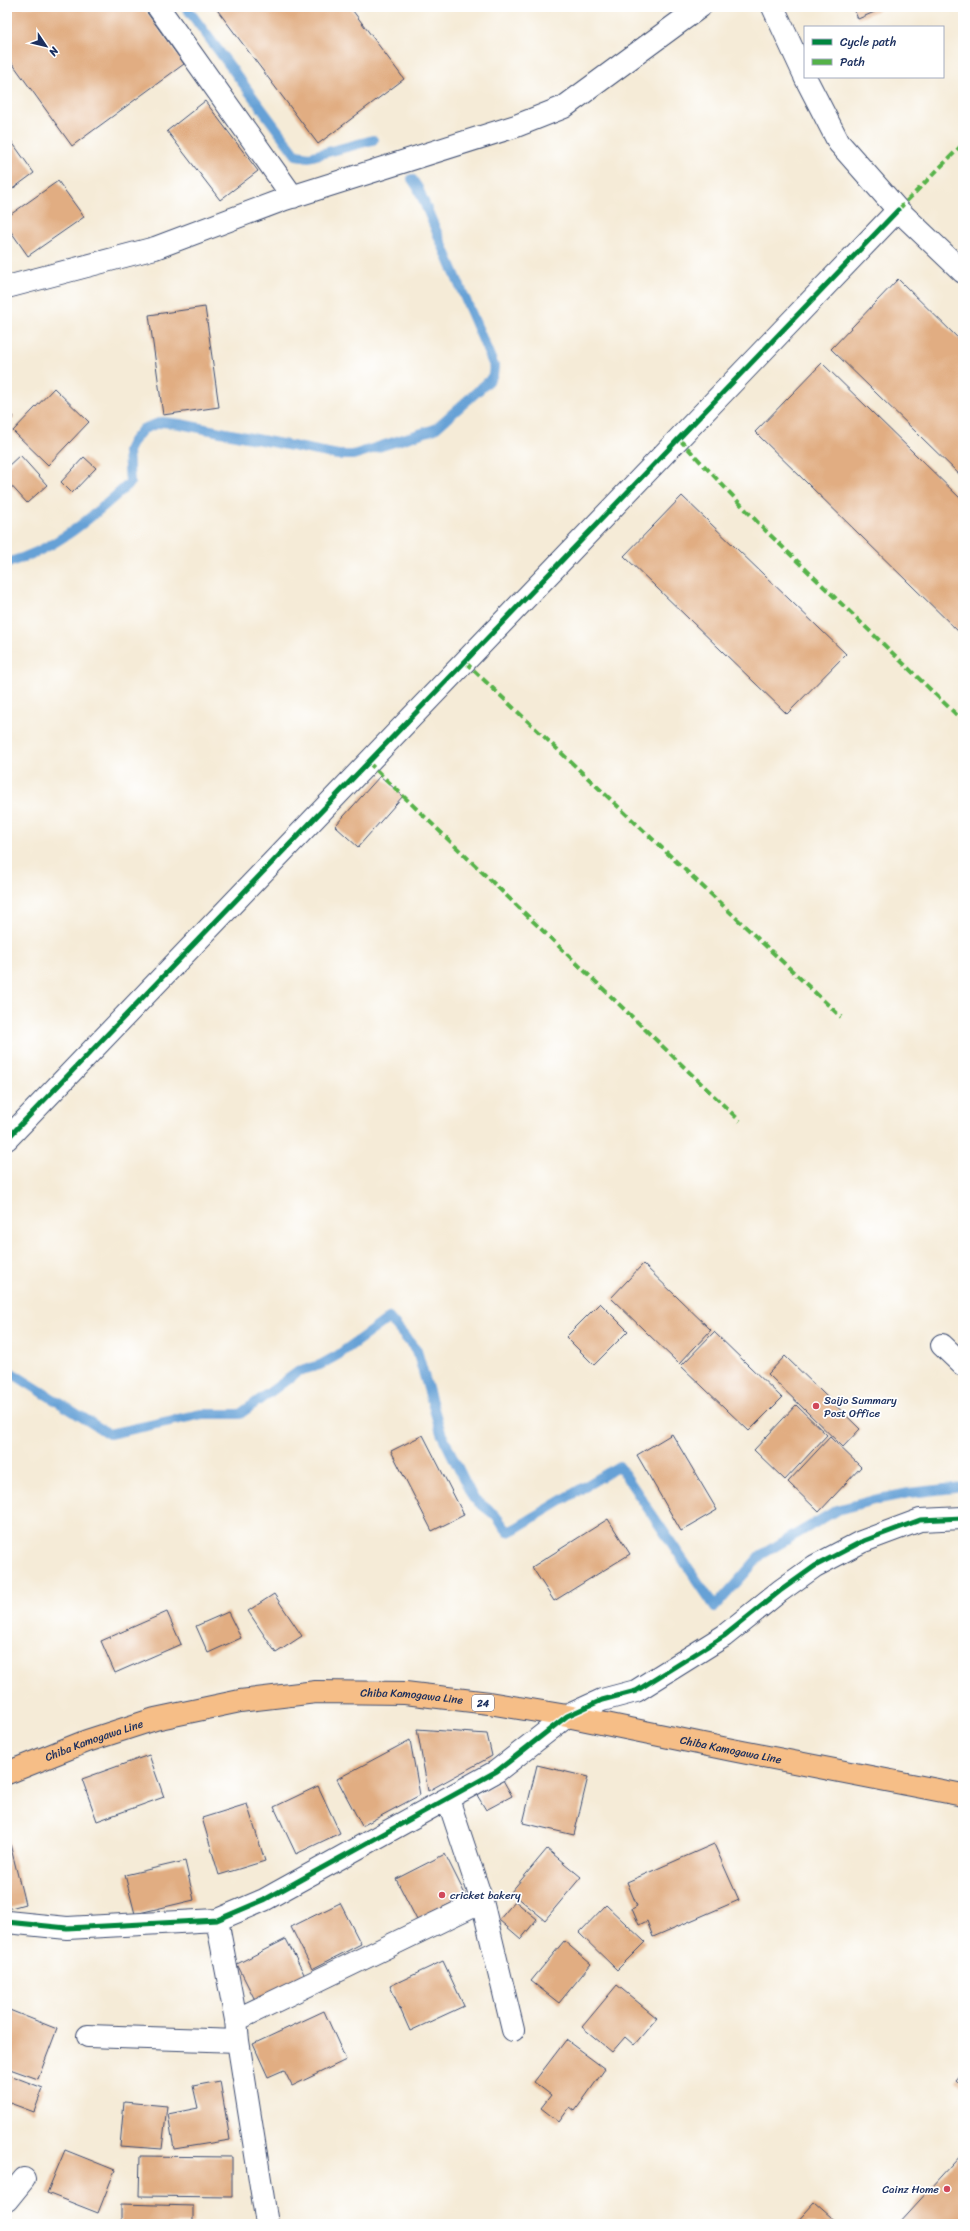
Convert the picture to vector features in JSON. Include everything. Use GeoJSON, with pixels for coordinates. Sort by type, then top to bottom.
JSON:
{"type":"FeatureCollection","features":[{"type":"Feature","properties":{"kind":"main road","name":"Chiba Kamogawa Line"},"geometry":{"type":"LineString","coordinates":[[7,1773],[87,1741],[155,1719],[240,1701],[316,1692],[405,1693],[489,1703],[567,1716],[963,1795]]}},
{"type":"Feature","properties":{"kind":"street"},"geometry":{"type":"LineString","coordinates":[[158,7],[293,197]]}},
{"type":"Feature","properties":{"kind":"street"},"geometry":{"type":"LineString","coordinates":[[7,286],[155,248],[293,197],[516,126],[564,107],[700,7]]}},
{"type":"Feature","properties":{"kind":"street"},"geometry":{"type":"LineString","coordinates":[[773,7],[804,75]]}},
{"type":"Feature","properties":{"kind":"street"},"geometry":{"type":"LineString","coordinates":[[806,78],[839,143],[898,210],[963,272]]}},
{"type":"Feature","properties":{"kind":"street"},"geometry":{"type":"LineString","coordinates":[[7,1139],[898,210]]}},
{"type":"Feature","properties":{"kind":"street"},"geometry":{"type":"LineString","coordinates":[[942,1345],[963,1365]]}},
{"type":"Feature","properties":{"kind":"street"},"geometry":{"type":"LineString","coordinates":[[7,1922],[67,1928],[217,1920],[264,1900],[497,1771],[567,1716],[602,1700],[636,1690],[724,1636],[780,1591],[815,1566],[861,1542],[920,1520],[963,1518]]}},
{"type":"Feature","properties":{"kind":"street"},"geometry":{"type":"LineString","coordinates":[[448,1799],[482,1901],[513,2030]]}},
{"type":"Feature","properties":{"kind":"street"},"geometry":{"type":"LineString","coordinates":[[236,2020],[482,1901]]}},
{"type":"Feature","properties":{"kind":"street"},"geometry":{"type":"LineString","coordinates":[[217,1920],[236,2020],[267,2224]]}},
{"type":"Feature","properties":{"kind":"street"},"geometry":{"type":"LineString","coordinates":[[88,2036],[238,2041]]}},
{"type":"Feature","properties":{"kind":"street"},"geometry":{"type":"LineString","coordinates":[[7,2200],[24,2179]]}},
{"type":"Feature","properties":{"kind":"building"},"geometry":{"type":"Polygon","coordinates":[[[7,7],[143,7],[184,64],[72,146],[7,56],[7,7]]]}},
{"type":"Feature","properties":{"kind":"building"},"geometry":{"type":"Polygon","coordinates":[[[215,7],[350,7],[404,79],[318,144],[215,7]]]}},
{"type":"Feature","properties":{"kind":"building"},"geometry":{"type":"Polygon","coordinates":[[[853,7],[886,7],[858,19],[853,7]]]}},
{"type":"Feature","properties":{"kind":"building"},"geometry":{"type":"Polygon","coordinates":[[[205,101],[258,171],[220,200],[167,131],[205,101]]]}},
{"type":"Feature","properties":{"kind":"building"},"geometry":{"type":"Polygon","coordinates":[[[7,135],[34,173],[7,193],[7,135]]]}},
{"type":"Feature","properties":{"kind":"building"},"geometry":{"type":"Polygon","coordinates":[[[58,181],[84,217],[28,256],[7,226],[7,217],[58,181]]]}},
{"type":"Feature","properties":{"kind":"building"},"geometry":{"type":"Polygon","coordinates":[[[898,279],[963,343],[963,478],[831,349],[898,279]]]}},
{"type":"Feature","properties":{"kind":"building"},"geometry":{"type":"Polygon","coordinates":[[[205,307],[219,407],[163,415],[149,315],[205,307]]]}},
{"type":"Feature","properties":{"kind":"building"},"geometry":{"type":"Polygon","coordinates":[[[822,363],[963,501],[963,636],[755,432],[822,363]]]}},
{"type":"Feature","properties":{"kind":"building"},"geometry":{"type":"Polygon","coordinates":[[[54,388],[89,422],[48,465],[13,431],[54,388]]]}},
{"type":"Feature","properties":{"kind":"building"},"geometry":{"type":"Polygon","coordinates":[[[7,409],[14,417],[7,423],[7,409]]]}},
{"type":"Feature","properties":{"kind":"building"},"geometry":{"type":"Polygon","coordinates":[[[20,455],[47,485],[27,503],[7,481],[7,467],[20,455]]]}},
{"type":"Feature","properties":{"kind":"building"},"geometry":{"type":"Polygon","coordinates":[[[84,457],[96,468],[72,493],[61,482],[84,457]]]}},
{"type":"Feature","properties":{"kind":"building"},"geometry":{"type":"Polygon","coordinates":[[[682,496],[846,654],[787,714],[624,556],[682,496]]]}},
{"type":"Feature","properties":{"kind":"building"},"geometry":{"type":"Polygon","coordinates":[[[380,776],[403,796],[358,847],[335,826],[380,776]]]}},
{"type":"Feature","properties":{"kind":"building"},"geometry":{"type":"Polygon","coordinates":[[[643,1264],[711,1330],[679,1364],[611,1298],[643,1264]]]}},
{"type":"Feature","properties":{"kind":"building"},"geometry":{"type":"Polygon","coordinates":[[[600,1303],[628,1331],[594,1365],[566,1337],[600,1303]]]}},
{"type":"Feature","properties":{"kind":"building"},"geometry":{"type":"Polygon","coordinates":[[[714,1332],[782,1398],[749,1431],[681,1366],[714,1332]]]}},
{"type":"Feature","properties":{"kind":"building"},"geometry":{"type":"Polygon","coordinates":[[[785,1356],[860,1429],[843,1447],[768,1374],[785,1356]]]}},
{"type":"Feature","properties":{"kind":"building"},"geometry":{"type":"Polygon","coordinates":[[[796,1405],[827,1435],[785,1480],[754,1450],[796,1405]]]}},
{"type":"Feature","properties":{"kind":"building"},"geometry":{"type":"Polygon","coordinates":[[[672,1434],[717,1510],[681,1531],[637,1455],[672,1434]]]}},
{"type":"Feature","properties":{"kind":"building"},"geometry":{"type":"Polygon","coordinates":[[[423,1435],[464,1515],[432,1531],[391,1451],[423,1435]]]}},
{"type":"Feature","properties":{"kind":"building"},"geometry":{"type":"Polygon","coordinates":[[[830,1437],[861,1467],[819,1512],[788,1482],[830,1437]]]}},
{"type":"Feature","properties":{"kind":"building"},"geometry":{"type":"Polygon","coordinates":[[[608,1519],[630,1554],[554,1601],[532,1567],[608,1519]]]}},
{"type":"Feature","properties":{"kind":"building"},"geometry":{"type":"Polygon","coordinates":[[[274,1594],[302,1636],[276,1653],[248,1611],[274,1594]]]}},
{"type":"Feature","properties":{"kind":"building"},"geometry":{"type":"Polygon","coordinates":[[[167,1612],[181,1644],[115,1673],[101,1641],[167,1612]]]}},
{"type":"Feature","properties":{"kind":"building"},"geometry":{"type":"Polygon","coordinates":[[[228,1612],[241,1638],[208,1653],[196,1626],[228,1612]]]}},
{"type":"Feature","properties":{"kind":"building"},"geometry":{"type":"Polygon","coordinates":[[[417,1729],[487,1734],[492,1756],[428,1791],[417,1729]]]}},
{"type":"Feature","properties":{"kind":"building"},"geometry":{"type":"Polygon","coordinates":[[[410,1740],[420,1795],[362,1826],[337,1779],[410,1740]]]}},
{"type":"Feature","properties":{"kind":"building"},"geometry":{"type":"Polygon","coordinates":[[[149,1755],[164,1797],[97,1821],[82,1779],[149,1755]]]}},
{"type":"Feature","properties":{"kind":"building"},"geometry":{"type":"Polygon","coordinates":[[[537,1765],[588,1777],[574,1835],[523,1823],[537,1765]]]}},
{"type":"Feature","properties":{"kind":"building"},"geometry":{"type":"Polygon","coordinates":[[[503,1780],[512,1796],[486,1810],[477,1795],[503,1780]]]}},
{"type":"Feature","properties":{"kind":"building"},"geometry":{"type":"Polygon","coordinates":[[[318,1786],[340,1833],[296,1854],[274,1807],[318,1786]]]}},
{"type":"Feature","properties":{"kind":"building"},"geometry":{"type":"Polygon","coordinates":[[[247,1804],[265,1861],[219,1875],[202,1818],[247,1804]]]}},
{"type":"Feature","properties":{"kind":"building"},"geometry":{"type":"Polygon","coordinates":[[[8,1836],[25,1904],[7,1909],[7,1837],[8,1836]]]}},
{"type":"Feature","properties":{"kind":"building"},"geometry":{"type":"Polygon","coordinates":[[[714,1844],[739,1900],[653,1937],[647,1921],[639,1925],[632,1909],[637,1906],[627,1882],[714,1844]]]}},
{"type":"Feature","properties":{"kind":"building"},"geometry":{"type":"Polygon","coordinates":[[[547,1849],[581,1877],[545,1920],[511,1892],[547,1849]]]}},
{"type":"Feature","properties":{"kind":"building"},"geometry":{"type":"Polygon","coordinates":[[[445,1854],[466,1896],[417,1920],[396,1879],[445,1854]]]}},
{"type":"Feature","properties":{"kind":"building"},"geometry":{"type":"Polygon","coordinates":[[[185,1861],[194,1900],[135,1914],[125,1875],[185,1861]]]}},
{"type":"Feature","properties":{"kind":"building"},"geometry":{"type":"Polygon","coordinates":[[[515,1901],[537,1919],[521,1939],[499,1920],[515,1901]]]}},
{"type":"Feature","properties":{"kind":"building"},"geometry":{"type":"Polygon","coordinates":[[[340,1903],[361,1944],[312,1969],[291,1927],[340,1903]]]}},
{"type":"Feature","properties":{"kind":"building"},"geometry":{"type":"Polygon","coordinates":[[[606,1905],[645,1942],[617,1970],[579,1933],[606,1905]]]}},
{"type":"Feature","properties":{"kind":"building"},"geometry":{"type":"Polygon","coordinates":[[[286,1939],[305,1976],[256,2002],[237,1964],[286,1939]]]}},
{"type":"Feature","properties":{"kind":"building"},"geometry":{"type":"Polygon","coordinates":[[[564,1941],[591,1964],[559,2003],[531,1981],[564,1941]]]}},
{"type":"Feature","properties":{"kind":"building"},"geometry":{"type":"Polygon","coordinates":[[[443,1961],[464,2006],[410,2031],[390,1986],[443,1961]]]}},
{"type":"Feature","properties":{"kind":"building"},"geometry":{"type":"Polygon","coordinates":[[[617,1985],[657,2018],[634,2045],[625,2037],[612,2052],[582,2027],[617,1985]]]}},
{"type":"Feature","properties":{"kind":"building"},"geometry":{"type":"Polygon","coordinates":[[[7,2009],[57,2029],[38,2079],[7,2068],[7,2009]]]}},
{"type":"Feature","properties":{"kind":"building"},"geometry":{"type":"Polygon","coordinates":[[[324,2011],[346,2060],[292,2086],[284,2070],[268,2077],[253,2044],[324,2011]]]}},
{"type":"Feature","properties":{"kind":"building"},"geometry":{"type":"Polygon","coordinates":[[[566,2040],[605,2069],[575,2111],[570,2107],[559,2122],[541,2108],[551,2095],[534,2082],[566,2040]]]}},
{"type":"Feature","properties":{"kind":"building"},"geometry":{"type":"Polygon","coordinates":[[[963,2073],[963,2088],[956,2081],[963,2073]]]}},
{"type":"Feature","properties":{"kind":"building"},"geometry":{"type":"Polygon","coordinates":[[[9,2075],[43,2088],[34,2112],[7,2102],[9,2075]]]}},
{"type":"Feature","properties":{"kind":"building"},"geometry":{"type":"Polygon","coordinates":[[[220,2081],[230,2140],[174,2149],[168,2114],[198,2108],[193,2086],[220,2081]]]}},
{"type":"Feature","properties":{"kind":"building"},"geometry":{"type":"Polygon","coordinates":[[[124,2102],[167,2106],[162,2149],[120,2146],[124,2102]]]}},
{"type":"Feature","properties":{"kind":"building"},"geometry":{"type":"Polygon","coordinates":[[[65,2150],[115,2170],[98,2213],[47,2193],[65,2150]]]}},
{"type":"Feature","properties":{"kind":"building","name":"Cainz Home"},"geometry":{"type":"Polygon","coordinates":[[[963,2153],[963,2224],[898,2224],[963,2153]]]}},
{"type":"Feature","properties":{"kind":"building"},"geometry":{"type":"Polygon","coordinates":[[[140,2156],[232,2157],[232,2197],[139,2196],[140,2156]]]}},
{"type":"Feature","properties":{"kind":"building"},"geometry":{"type":"Polygon","coordinates":[[[814,2203],[838,2224],[795,2224],[814,2203]]]}},
{"type":"Feature","properties":{"kind":"building"},"geometry":{"type":"Polygon","coordinates":[[[121,2204],[193,2206],[193,2224],[121,2224],[121,2204]]]}},
{"type":"Feature","properties":{"kind":"waterway"},"geometry":{"type":"LineString","coordinates":[[186,7],[296,155],[309,157],[373,140]]}},
{"type":"Feature","properties":{"kind":"waterway"},"geometry":{"type":"LineString","coordinates":[[7,563],[26,557],[59,540],[87,520],[130,483],[128,451],[133,441],[143,429],[162,422],[180,424],[338,455],[353,455],[435,429],[489,381],[493,375],[494,366],[418,188],[412,179]]}},
{"type":"Feature","properties":{"kind":"waterway"},"geometry":{"type":"LineString","coordinates":[[7,1370],[109,1434],[202,1414],[240,1414],[299,1371],[320,1365],[338,1355],[389,1318],[417,1351],[441,1433],[473,1498],[495,1515],[508,1532],[619,1466],[715,1607],[761,1555],[837,1510],[874,1500],[909,1493],[963,1487]]}},
{"type":"Feature","properties":{"kind":"marked path"},"geometry":{"type":"LineString","coordinates":[[960,7],[963,10]]}},
{"type":"Feature","properties":{"kind":"marked path"},"geometry":{"type":"LineString","coordinates":[[898,210],[963,144]]}},
{"type":"Feature","properties":{"kind":"marked path"},"geometry":{"type":"LineString","coordinates":[[679,439],[765,530],[963,721]]}},
{"type":"Feature","properties":{"kind":"marked path"},"geometry":{"type":"LineString","coordinates":[[465,662],[841,1017]]}},
{"type":"Feature","properties":{"kind":"marked path"},"geometry":{"type":"LineString","coordinates":[[368,762],[740,1121]]}},
{"type":"Feature","properties":{"kind":"cycle path"},"geometry":{"type":"LineString","coordinates":[[7,1139],[898,210]]}},
{"type":"Feature","properties":{"kind":"cycle path"},"geometry":{"type":"LineString","coordinates":[[7,1922],[67,1928],[217,1920],[264,1900],[497,1771],[567,1716],[602,1700],[636,1691],[724,1636],[780,1591],[815,1566],[861,1542],[920,1520],[963,1518]]}},
{"type":"Feature","properties":{"kind":"place","name":"Saijo Summary Post Office"},"geometry":{"type":"Point","coordinates":[816,1406]}},
{"type":"Feature","properties":{"kind":"place","name":"cricket bakery"},"geometry":{"type":"Point","coordinates":[442,1895]}},
{"type":"Feature","properties":{"kind":"place","name":"Cainz Home"},"geometry":{"type":"Point","coordinates":[947,2189]}}]}
